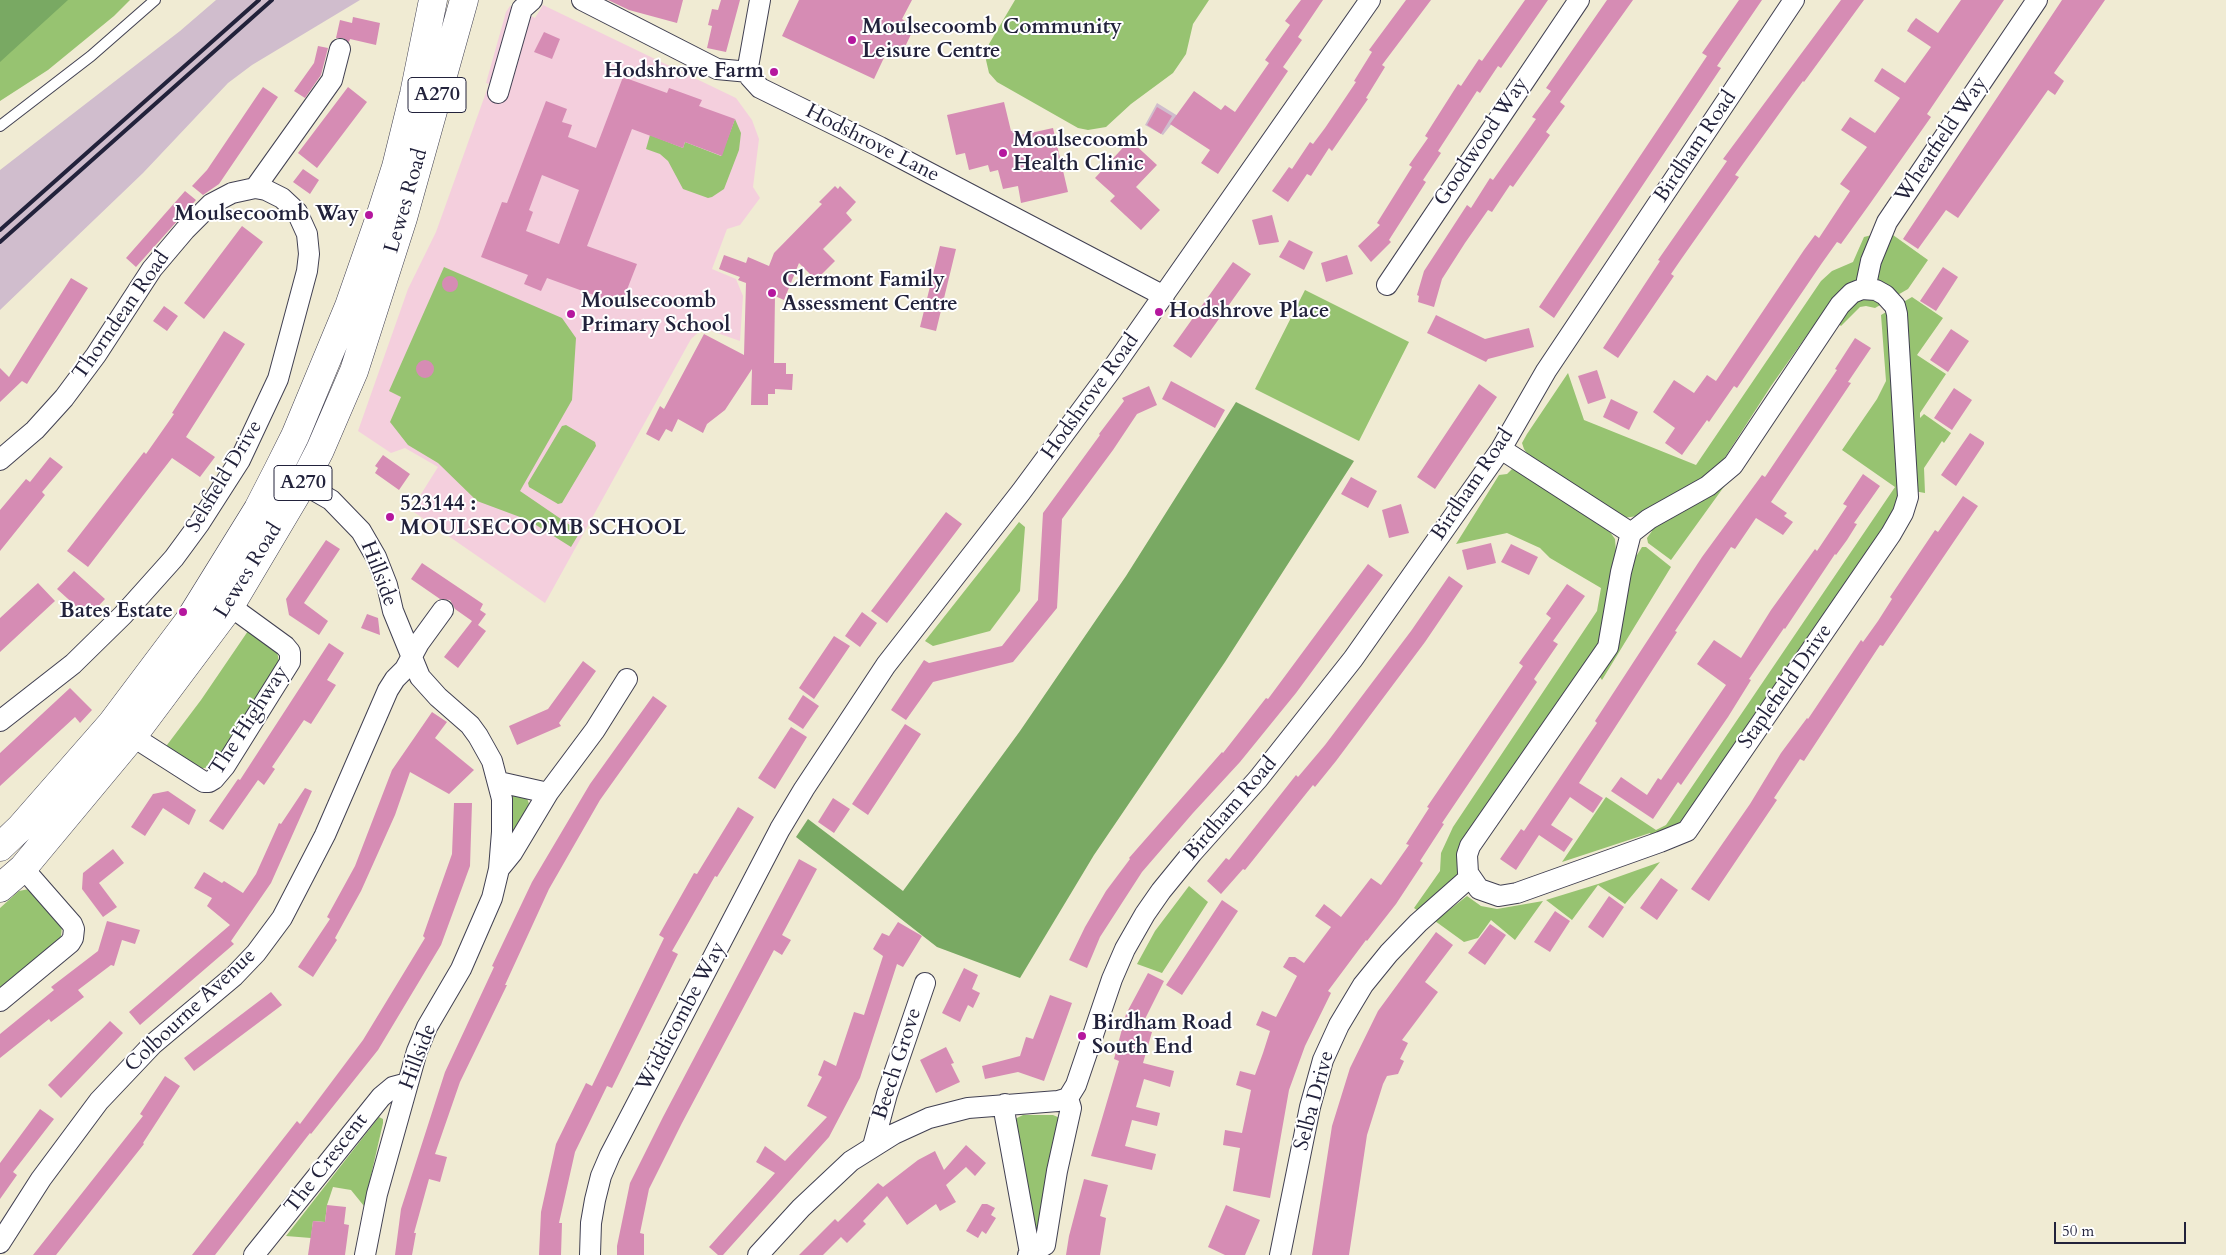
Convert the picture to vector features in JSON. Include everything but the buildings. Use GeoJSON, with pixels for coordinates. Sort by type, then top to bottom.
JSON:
{"type":"FeatureCollection","features":[{"type":"Feature","properties":{"kind":"main road","name":"Lewes Road"},"geometry":{"type":"LineString","coordinates":[[0,888],[23,868],[122,730],[258,509],[278,470],[349,306],[380,217],[396,167],[414,94],[433,0]]}},
{"type":"Feature","properties":{"kind":"main road","name":"Lewes Road"},"geometry":{"type":"LineString","coordinates":[[0,847],[122,730],[230,606],[303,483],[320,450],[360,351],[403,218],[464,0]]}},
{"type":"Feature","properties":{"kind":"street"},"geometry":{"type":"LineString","coordinates":[[498,93],[522,9],[532,0]]}},
{"type":"Feature","properties":{"kind":"street"},"geometry":{"type":"LineString","coordinates":[[582,0],[718,69],[749,72],[748,62],[760,0]]}},
{"type":"Feature","properties":{"kind":"street","name":"Hodshrove Road"},"geometry":{"type":"LineString","coordinates":[[804,789],[886,665],[1021,492],[1164,296],[1370,0]]}},
{"type":"Feature","properties":{"kind":"street","name":"Goodwood Way"},"geometry":{"type":"LineString","coordinates":[[1386,285],[1579,0]]}},
{"type":"Feature","properties":{"kind":"street","name":"Birdham Road"},"geometry":{"type":"LineString","coordinates":[[1068,1098],[1076,1085],[1112,979],[1125,949],[1161,891],[1258,779],[1353,659],[1500,449],[1546,371],[1794,0]]}},
{"type":"Feature","properties":{"kind":"street","name":"Wheatfield Way"},"geometry":{"type":"LineString","coordinates":[[1868,289],[1867,280],[1871,261],[1886,222],[2037,0]]}},
{"type":"Feature","properties":{"kind":"street"},"geometry":{"type":"LineString","coordinates":[[254,188],[332,80],[340,49]]}},
{"type":"Feature","properties":{"kind":"street","name":"Hodshrove Lane"},"geometry":{"type":"LineString","coordinates":[[749,72],[753,81],[760,88],[880,147],[1164,296]]}},
{"type":"Feature","properties":{"kind":"street","name":"Thorndean Road"},"geometry":{"type":"LineString","coordinates":[[0,460],[35,430],[70,391],[152,270],[202,212],[211,204],[232,193],[254,188]]}},
{"type":"Feature","properties":{"kind":"street","name":"Selsfield Drive"},"geometry":{"type":"LineString","coordinates":[[0,722],[73,664],[123,615],[174,558],[220,493],[240,460],[268,402],[278,379],[293,326],[307,271],[309,243],[302,219],[291,204],[271,192],[254,188]]}},
{"type":"Feature","properties":{"kind":"street"},"geometry":{"type":"LineString","coordinates":[[1469,878],[1467,855],[1473,841],[1608,647],[1614,622],[1620,572],[1631,533],[1649,520],[1708,486],[1733,464],[1840,305],[1852,293],[1868,289]]}},
{"type":"Feature","properties":{"kind":"street","name":"Staplefield Drive"},"geometry":{"type":"LineString","coordinates":[[1469,878],[1479,889],[1493,895],[1517,893],[1687,831],[1891,534],[1903,513],[1908,497],[1899,335],[1895,306],[1881,292],[1868,289]]}},
{"type":"Feature","properties":{"kind":"street"},"geometry":{"type":"LineString","coordinates":[[1500,449],[1631,533]]}},
{"type":"Feature","properties":{"kind":"street","name":"Hillside"},"geometry":{"type":"LineString","coordinates":[[278,470],[324,495],[340,507],[368,543],[387,585],[392,611],[411,658],[427,687],[462,716],[476,732],[488,752],[499,782],[503,813],[499,869],[492,898],[461,969],[427,1028],[418,1051],[376,1194],[365,1255]]}},
{"type":"Feature","properties":{"kind":"street","name":"The Highway"},"geometry":{"type":"LineString","coordinates":[[122,730],[204,782],[214,779],[225,766],[289,666],[290,656],[285,646],[278,639],[230,606]]}},
{"type":"Feature","properties":{"kind":"street"},"geometry":{"type":"LineString","coordinates":[[411,658],[419,643],[443,610]]}},
{"type":"Feature","properties":{"kind":"street","name":"Colbourne Avenue"},"geometry":{"type":"LineString","coordinates":[[0,1243],[41,1179],[99,1101],[153,1044],[234,976],[256,953],[282,918],[329,827],[388,690],[405,669],[411,658]]}},
{"type":"Feature","properties":{"kind":"street","name":"Hillside"},"geometry":{"type":"LineString","coordinates":[[499,869],[512,853],[548,793],[595,730],[627,679]]}},
{"type":"Feature","properties":{"kind":"street"},"geometry":{"type":"LineString","coordinates":[[499,782],[548,793]]}},
{"type":"Feature","properties":{"kind":"street","name":"Widdicombe Way"},"geometry":{"type":"LineString","coordinates":[[590,1255],[591,1224],[595,1200],[601,1176],[610,1155],[776,838],[804,789]]}},
{"type":"Feature","properties":{"kind":"street"},"geometry":{"type":"LineString","coordinates":[[0,1001],[70,943],[73,938],[74,929],[72,924],[23,868]]}},
{"type":"Feature","properties":{"kind":"street","name":"Selba Drive"},"geometry":{"type":"LineString","coordinates":[[1280,1255],[1322,1060],[1339,1025],[1363,985],[1389,953],[1424,917],[1469,878]]}},
{"type":"Feature","properties":{"kind":"street","name":"Beech Grove"},"geometry":{"type":"LineString","coordinates":[[873,1146],[887,1094],[924,983]]}},
{"type":"Feature","properties":{"kind":"street","name":"The Crescent"},"geometry":{"type":"LineString","coordinates":[[254,1255],[381,1096],[392,1086],[408,1083]]}},
{"type":"Feature","properties":{"kind":"street"},"geometry":{"type":"LineString","coordinates":[[758,1255],[772,1237],[831,1179],[851,1161],[873,1146],[929,1118],[968,1108],[1005,1104],[1058,1101],[1068,1098],[1072,1108],[1057,1172],[1045,1246],[1029,1254],[1005,1116],[1005,1104]]}},
{"type":"Feature","properties":{"kind":"lane"},"geometry":{"type":"LineString","coordinates":[[0,126],[91,56],[154,0]]}},
{"type":"Feature","properties":{"kind":"shaded area"},"geometry":{"type":"Polygon","coordinates":[[[216,0],[360,0],[252,65],[228,83],[143,173],[0,310],[0,170],[180,31],[216,0]]]}},
{"type":"Feature","properties":{"kind":"shaded area","name":"Moulsecoomb Primary School"},"geometry":{"type":"Polygon","coordinates":[[[543,5],[736,98],[752,120],[759,139],[753,187],[760,198],[740,225],[727,229],[712,269],[736,279],[743,296],[740,341],[703,328],[691,339],[545,603],[411,510],[438,467],[405,448],[391,453],[358,431],[408,289],[436,232],[489,84],[486,83],[506,12],[510,6],[535,18],[543,5]]]}},
{"type":"Feature","properties":{"kind":"shaded area"},"geometry":{"type":"Polygon","coordinates":[[[1157,103],[1178,116],[1163,135],[1145,125],[1157,103]]]}},
{"type":"Feature","properties":{"kind":"green space"},"geometry":{"type":"Polygon","coordinates":[[[0,0],[130,0],[114,16],[48,70],[0,101],[0,0]]]}},
{"type":"Feature","properties":{"kind":"green space"},"geometry":{"type":"Polygon","coordinates":[[[0,0],[68,0],[0,62],[0,0]]]}},
{"type":"Feature","properties":{"kind":"green space"},"geometry":{"type":"Polygon","coordinates":[[[1015,0],[1209,0],[1193,24],[1186,54],[1173,73],[1131,104],[1106,127],[1088,130],[1078,128],[997,82],[989,73],[986,60],[989,44],[1015,0]]]}},
{"type":"Feature","properties":{"kind":"green space"},"geometry":{"type":"Polygon","coordinates":[[[735,119],[741,133],[739,150],[724,189],[712,197],[708,198],[683,189],[668,161],[660,154],[646,149],[650,135],[683,148],[685,142],[721,156],[735,119]]]}},
{"type":"Feature","properties":{"kind":"green space"},"geometry":{"type":"Polygon","coordinates":[[[1884,232],[1893,235],[1928,260],[1908,289],[1875,308],[1860,307],[1841,326],[1824,311],[1771,386],[1722,462],[1700,480],[1638,516],[1623,518],[1528,455],[1524,449],[1522,443],[1527,434],[1568,373],[1584,420],[1696,465],[1821,281],[1832,271],[1853,262],[1864,237],[1884,232]]]}},
{"type":"Feature","properties":{"kind":"green space"},"geometry":{"type":"Polygon","coordinates":[[[444,267],[562,318],[576,338],[572,400],[520,491],[580,532],[571,547],[528,520],[477,501],[438,463],[408,445],[390,422],[401,397],[389,391],[444,267]]]}},
{"type":"Feature","properties":{"kind":"green space"},"geometry":{"type":"Polygon","coordinates":[[[1305,290],[1409,342],[1359,441],[1255,389],[1305,290]]]}},
{"type":"Feature","properties":{"kind":"green space"},"geometry":{"type":"Polygon","coordinates":[[[1912,297],[1943,318],[1917,355],[1946,374],[1920,413],[1920,418],[1924,414],[1951,433],[1944,443],[1942,441],[1924,468],[1925,493],[1903,489],[1903,504],[1682,830],[1653,842],[1650,833],[1562,862],[1606,797],[1656,830],[1666,825],[1895,487],[1842,450],[1877,399],[1886,381],[1881,315],[1912,297]]]}},
{"type":"Feature","properties":{"kind":"green space"},"geometry":{"type":"Polygon","coordinates":[[[1236,402],[1354,461],[1225,662],[1094,855],[1020,978],[937,947],[796,837],[808,819],[903,891],[1020,731],[1126,576],[1236,402]]]}},
{"type":"Feature","properties":{"kind":"green space"},"geometry":{"type":"Polygon","coordinates":[[[566,425],[595,442],[596,446],[562,503],[558,504],[529,487],[528,483],[562,426],[566,425]]]}},
{"type":"Feature","properties":{"kind":"green space"},"geometry":{"type":"Polygon","coordinates":[[[1512,469],[1519,471],[1610,532],[1615,539],[1616,552],[1637,555],[1642,547],[1646,547],[1671,567],[1602,680],[1589,662],[1461,877],[1421,913],[1414,908],[1440,871],[1441,853],[1453,827],[1597,611],[1601,588],[1550,558],[1540,548],[1507,533],[1456,544],[1499,475],[1507,474],[1512,469]]]}},
{"type":"Feature","properties":{"kind":"green space"},"geometry":{"type":"Polygon","coordinates":[[[1736,470],[1671,560],[1648,543],[1647,538],[1652,531],[1650,529],[1736,470]]]}},
{"type":"Feature","properties":{"kind":"green space"},"geometry":{"type":"Polygon","coordinates":[[[1019,522],[1025,527],[1020,591],[990,631],[933,646],[925,641],[1019,522]]]}},
{"type":"Feature","properties":{"kind":"green space"},"geometry":{"type":"Polygon","coordinates":[[[248,631],[277,652],[279,661],[272,678],[219,756],[209,767],[199,769],[164,749],[201,700],[248,631]]]}},
{"type":"Feature","properties":{"kind":"green space"},"geometry":{"type":"Polygon","coordinates":[[[513,795],[527,798],[529,804],[512,839],[511,797],[513,795]]]}},
{"type":"Feature","properties":{"kind":"green space"},"geometry":{"type":"Polygon","coordinates":[[[1660,862],[1625,904],[1598,885],[1572,920],[1546,900],[1598,884],[1660,862]]]}},
{"type":"Feature","properties":{"kind":"green space"},"geometry":{"type":"Polygon","coordinates":[[[1189,886],[1208,902],[1162,973],[1137,964],[1155,931],[1189,886]]]}},
{"type":"Feature","properties":{"kind":"green space"},"geometry":{"type":"Polygon","coordinates":[[[29,889],[62,926],[61,936],[59,942],[0,992],[0,908],[19,891],[29,889]]]}},
{"type":"Feature","properties":{"kind":"green space"},"geometry":{"type":"Polygon","coordinates":[[[1467,896],[1481,906],[1497,909],[1543,901],[1515,940],[1491,920],[1478,938],[1464,942],[1435,921],[1467,896]]]}},
{"type":"Feature","properties":{"kind":"green space"},"geometry":{"type":"Polygon","coordinates":[[[1023,1115],[1053,1115],[1060,1118],[1038,1241],[1015,1119],[1023,1115]]]}},
{"type":"Feature","properties":{"kind":"green space"},"geometry":{"type":"Polygon","coordinates":[[[379,1117],[383,1119],[383,1123],[364,1206],[351,1190],[333,1187],[327,1205],[325,1222],[313,1221],[311,1238],[286,1236],[379,1117]]]}},
{"type":"Feature","properties":{"kind":"railway"},"geometry":{"type":"LineString","coordinates":[[0,230],[259,0]]}},
{"type":"Feature","properties":{"kind":"railway"},"geometry":{"type":"LineString","coordinates":[[0,242],[272,0]]}},
{"type":"Feature","properties":{"kind":"place","name":"Moulsecoomb Community Leisure Centre"},"geometry":{"type":"Point","coordinates":[852,40]}},
{"type":"Feature","properties":{"kind":"place","name":"Hodshrove Farm"},"geometry":{"type":"Point","coordinates":[774,72]}},
{"type":"Feature","properties":{"kind":"place","name":"Moulsecoomb Health Clinic"},"geometry":{"type":"Point","coordinates":[1003,153]}},
{"type":"Feature","properties":{"kind":"place","name":"Moulsecoomb Way"},"geometry":{"type":"Point","coordinates":[369,215]}},
{"type":"Feature","properties":{"kind":"place","name":"Clermont Family Assessment Centre"},"geometry":{"type":"Point","coordinates":[772,293]}},
{"type":"Feature","properties":{"kind":"place","name":"Hodshrove Place"},"geometry":{"type":"Point","coordinates":[1159,312]}},
{"type":"Feature","properties":{"kind":"place","name":"Moulsecoomb Primary School"},"geometry":{"type":"Point","coordinates":[571,314]}},
{"type":"Feature","properties":{"kind":"place","name":"523144 : MOULSECOOMB SCHOOL"},"geometry":{"type":"Point","coordinates":[390,517]}},
{"type":"Feature","properties":{"kind":"place","name":"Bates Estate"},"geometry":{"type":"Point","coordinates":[183,612]}},
{"type":"Feature","properties":{"kind":"place","name":"Birdham Road South End"},"geometry":{"type":"Point","coordinates":[1082,1036]}}]}
